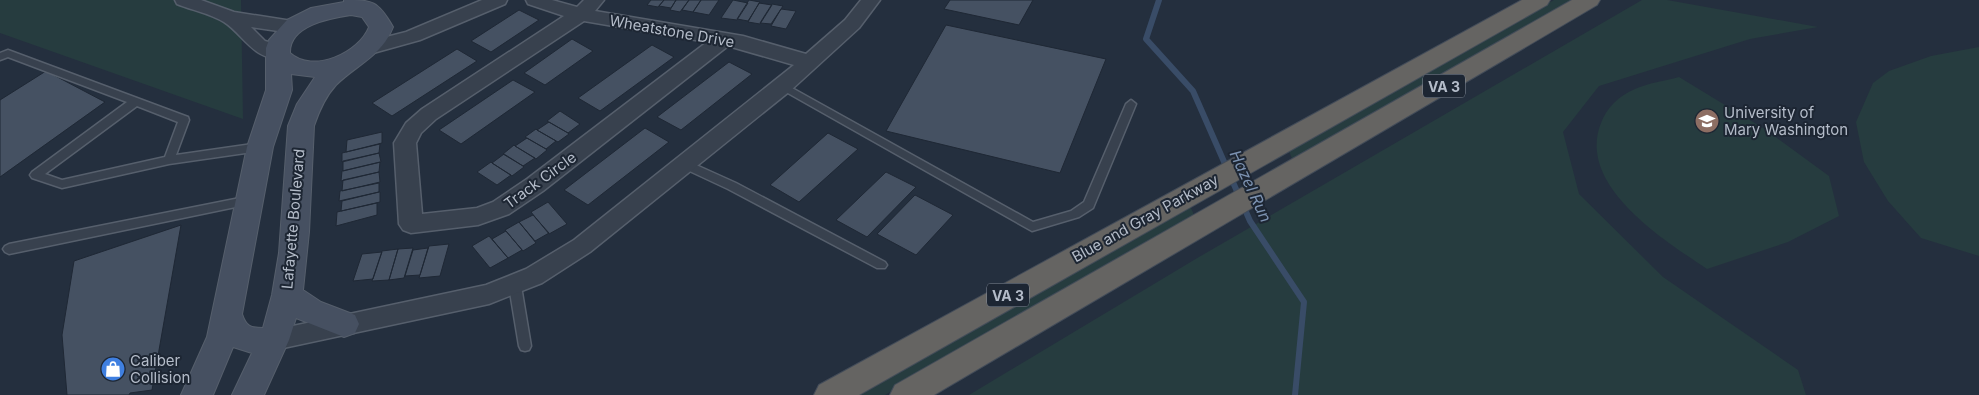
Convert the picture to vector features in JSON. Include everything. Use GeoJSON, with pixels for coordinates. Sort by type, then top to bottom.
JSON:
{"type":"FeatureCollection","features":[{"type":"Feature","properties":{"kind":"highway","name":"Blue and Gray Parkway"},"geometry":{"type":"LineString","coordinates":[[830,395],[1284,140],[1539,0]]}},
{"type":"Feature","properties":{"kind":"highway","name":"VA 3"},"geometry":{"type":"LineString","coordinates":[[906,395],[1589,0]]}},
{"type":"Feature","properties":{"kind":"main road"},"geometry":{"type":"LineString","coordinates":[[197,395],[217,351],[227,315],[260,146],[278,90],[278,54],[281,40],[314,0]]}},
{"type":"Feature","properties":{"kind":"main road"},"geometry":{"type":"LineString","coordinates":[[294,26],[318,14],[335,9],[365,9]]}},
{"type":"Feature","properties":{"kind":"main road","name":"Lafayette Boulevard"},"geometry":{"type":"LineString","coordinates":[[248,395],[274,340],[287,295],[293,249],[301,126],[305,111],[322,85],[375,40],[381,27],[365,9]]}},
{"type":"Feature","properties":{"kind":"main road"},"geometry":{"type":"LineString","coordinates":[[278,54],[289,66],[312,69],[335,65],[360,53]]}},
{"type":"Feature","properties":{"kind":"main road"},"geometry":{"type":"LineString","coordinates":[[287,295],[310,311],[344,324]]}},
{"type":"Feature","properties":{"kind":"main road"},"geometry":{"type":"LineString","coordinates":[[227,315],[230,326],[240,338],[248,340],[274,340]]}},
{"type":"Feature","properties":{"kind":"street"},"geometry":{"type":"LineString","coordinates":[[184,0],[231,18],[294,26]]}},
{"type":"Feature","properties":{"kind":"street"},"geometry":{"type":"LineString","coordinates":[[360,53],[412,36],[498,0]]}},
{"type":"Feature","properties":{"kind":"street","name":"Wheatstone Drive"},"geometry":{"type":"LineString","coordinates":[[535,0],[558,10],[588,7],[786,54],[810,63]]}},
{"type":"Feature","properties":{"kind":"street"},"geometry":{"type":"LineString","coordinates":[[274,340],[489,294],[515,286],[549,268],[582,246],[783,86],[852,24],[871,0]]}},
{"type":"Feature","properties":{"kind":"street","name":"Track Circle"},"geometry":{"type":"LineString","coordinates":[[588,7],[429,114],[413,128],[405,143],[411,224],[478,216],[501,208],[535,185],[724,39]]}},
{"type":"Feature","properties":{"kind":"street"},"geometry":{"type":"LineString","coordinates":[[365,9],[391,23],[405,26],[439,25]]}},
{"type":"Feature","properties":{"kind":"street"},"geometry":{"type":"LineString","coordinates":[[231,18],[258,45],[278,54]]}},
{"type":"Feature","properties":{"kind":"lane"},"geometry":{"type":"LineString","coordinates":[[2,53],[184,120],[169,160]]}},
{"type":"Feature","properties":{"kind":"lane"},"geometry":{"type":"LineString","coordinates":[[783,86],[1032,227],[1075,214],[1089,205],[1131,104]]}},
{"type":"Feature","properties":{"kind":"lane"},"geometry":{"type":"LineString","coordinates":[[136,101],[36,176],[62,184],[169,160],[260,146]]}},
{"type":"Feature","properties":{"kind":"lane"},"geometry":{"type":"LineString","coordinates":[[685,164],[732,186],[881,265]]}},
{"type":"Feature","properties":{"kind":"lane"},"geometry":{"type":"LineString","coordinates":[[9,249],[250,200]]}},
{"type":"Feature","properties":{"kind":"lane"},"geometry":{"type":"LineString","coordinates":[[515,286],[525,346]]}},
{"type":"Feature","properties":{"kind":"green space"},"geometry":{"type":"Polygon","coordinates":[[[0,0],[241,0],[243,119],[0,33],[0,0]]]}},
{"type":"Feature","properties":{"kind":"green space"},"geometry":{"type":"Polygon","coordinates":[[[1554,0],[1577,0],[1293,161],[1288,149],[1554,0]]]}},
{"type":"Feature","properties":{"kind":"green space"},"geometry":{"type":"Polygon","coordinates":[[[1642,0],[1667,0],[1818,27],[1750,39],[1599,86],[1563,132],[1579,194],[1663,277],[1798,370],[1806,395],[969,395],[1199,257],[1642,0]]]}},
{"type":"Feature","properties":{"kind":"green space"},"geometry":{"type":"Polygon","coordinates":[[[1979,47],[1979,256],[1921,238],[1888,201],[1864,162],[1856,122],[1873,83],[1889,71],[1931,56],[1979,47]]]}},
{"type":"Feature","properties":{"kind":"green space"},"geometry":{"type":"Polygon","coordinates":[[[1679,77],[1766,130],[1829,176],[1839,216],[1788,242],[1707,269],[1648,226],[1628,208],[1612,189],[1601,168],[1597,146],[1601,123],[1610,107],[1629,92],[1645,85],[1679,77]]]}},
{"type":"Feature","properties":{"kind":"green space"},"geometry":{"type":"Polygon","coordinates":[[[1190,206],[1195,217],[885,395],[856,395],[1190,206]]]}},
{"type":"Feature","properties":{"kind":"building"},"geometry":{"type":"Polygon","coordinates":[[[651,0],[664,0],[658,7],[647,5],[651,0]]]}},
{"type":"Feature","properties":{"kind":"building"},"geometry":{"type":"Polygon","coordinates":[[[664,0],[676,0],[671,8],[659,6],[664,0]]]}},
{"type":"Feature","properties":{"kind":"building"},"geometry":{"type":"Polygon","coordinates":[[[676,0],[689,0],[680,12],[670,10],[676,0]]]}},
{"type":"Feature","properties":{"kind":"building"},"geometry":{"type":"Polygon","coordinates":[[[689,0],[701,0],[693,12],[682,10],[689,0]]]}},
{"type":"Feature","properties":{"kind":"building"},"geometry":{"type":"Polygon","coordinates":[[[701,0],[719,0],[709,15],[693,12],[701,0]]]}},
{"type":"Feature","properties":{"kind":"building"},"geometry":{"type":"Polygon","coordinates":[[[733,0],[748,3],[737,20],[721,18],[733,0]]]}},
{"type":"Feature","properties":{"kind":"building"},"geometry":{"type":"Polygon","coordinates":[[[749,0],[760,2],[748,21],[737,19],[749,0]]]}},
{"type":"Feature","properties":{"kind":"building"},"geometry":{"type":"Polygon","coordinates":[[[950,0],[1033,0],[1019,25],[944,9],[950,0]]]}},
{"type":"Feature","properties":{"kind":"building"},"geometry":{"type":"Polygon","coordinates":[[[759,3],[772,5],[760,24],[748,22],[759,3]]]}},
{"type":"Feature","properties":{"kind":"building"},"geometry":{"type":"Polygon","coordinates":[[[772,4],[783,6],[771,24],[760,23],[772,4]]]}},
{"type":"Feature","properties":{"kind":"building"},"geometry":{"type":"Polygon","coordinates":[[[781,9],[796,11],[786,29],[771,26],[781,9]]]}},
{"type":"Feature","properties":{"kind":"building"},"geometry":{"type":"Polygon","coordinates":[[[519,10],[539,20],[491,52],[471,41],[519,10]]]}},
{"type":"Feature","properties":{"kind":"building"},"geometry":{"type":"Polygon","coordinates":[[[946,25],[1106,59],[1060,173],[886,131],[946,25]]]}},
{"type":"Feature","properties":{"kind":"building"},"geometry":{"type":"Polygon","coordinates":[[[572,39],[593,51],[545,85],[524,73],[572,39]]]}},
{"type":"Feature","properties":{"kind":"building"},"geometry":{"type":"Polygon","coordinates":[[[652,45],[674,57],[600,111],[578,98],[652,45]]]}},
{"type":"Feature","properties":{"kind":"building"},"geometry":{"type":"Polygon","coordinates":[[[457,49],[477,61],[392,116],[372,103],[457,49]]]}},
{"type":"Feature","properties":{"kind":"building"},"geometry":{"type":"Polygon","coordinates":[[[729,62],[752,74],[681,130],[657,117],[729,62]]]}},
{"type":"Feature","properties":{"kind":"building"},"geometry":{"type":"Polygon","coordinates":[[[46,71],[105,102],[0,177],[0,100],[46,71]]]}},
{"type":"Feature","properties":{"kind":"building"},"geometry":{"type":"Polygon","coordinates":[[[513,80],[535,92],[461,144],[439,130],[513,80]]]}},
{"type":"Feature","properties":{"kind":"building"},"geometry":{"type":"Polygon","coordinates":[[[560,111],[580,124],[568,133],[547,121],[560,111]]]}},
{"type":"Feature","properties":{"kind":"building"},"geometry":{"type":"Polygon","coordinates":[[[549,122],[569,134],[558,142],[537,130],[549,122]]]}},
{"type":"Feature","properties":{"kind":"building"},"geometry":{"type":"Polygon","coordinates":[[[645,128],[669,142],[588,205],[564,190],[645,128]]]}},
{"type":"Feature","properties":{"kind":"building"},"geometry":{"type":"Polygon","coordinates":[[[536,129],[556,141],[546,149],[525,137],[536,129]]]}},
{"type":"Feature","properties":{"kind":"building"},"geometry":{"type":"Polygon","coordinates":[[[382,132],[382,143],[346,152],[347,140],[382,132]]]}},
{"type":"Feature","properties":{"kind":"building"},"geometry":{"type":"Polygon","coordinates":[[[828,133],[858,149],[799,202],[770,185],[828,133]]]}},
{"type":"Feature","properties":{"kind":"building"},"geometry":{"type":"Polygon","coordinates":[[[527,138],[547,150],[536,159],[515,146],[527,138]]]}},
{"type":"Feature","properties":{"kind":"building"},"geometry":{"type":"Polygon","coordinates":[[[380,144],[379,153],[342,162],[342,153],[380,144]]]}},
{"type":"Feature","properties":{"kind":"building"},"geometry":{"type":"Polygon","coordinates":[[[514,145],[535,158],[523,166],[503,154],[514,145]]]}},
{"type":"Feature","properties":{"kind":"building"},"geometry":{"type":"Polygon","coordinates":[[[379,153],[381,162],[343,171],[343,161],[379,153]]]}},
{"type":"Feature","properties":{"kind":"building"},"geometry":{"type":"Polygon","coordinates":[[[504,154],[524,167],[512,176],[492,163],[504,154]]]}},
{"type":"Feature","properties":{"kind":"building"},"geometry":{"type":"Polygon","coordinates":[[[380,162],[379,172],[341,181],[342,171],[380,162]]]}},
{"type":"Feature","properties":{"kind":"building"},"geometry":{"type":"Polygon","coordinates":[[[491,162],[511,175],[497,185],[477,172],[491,162]]]}},
{"type":"Feature","properties":{"kind":"building"},"geometry":{"type":"Polygon","coordinates":[[[379,172],[380,182],[342,191],[343,180],[379,172]]]}},
{"type":"Feature","properties":{"kind":"building"},"geometry":{"type":"Polygon","coordinates":[[[886,172],[916,187],[867,237],[836,220],[886,172]]]}},
{"type":"Feature","properties":{"kind":"building"},"geometry":{"type":"Polygon","coordinates":[[[379,183],[379,192],[339,201],[340,191],[379,183]]]}},
{"type":"Feature","properties":{"kind":"building"},"geometry":{"type":"Polygon","coordinates":[[[380,192],[380,202],[341,211],[342,201],[380,192]]]}},
{"type":"Feature","properties":{"kind":"building"},"geometry":{"type":"Polygon","coordinates":[[[915,195],[953,215],[916,255],[877,234],[915,195]]]}},
{"type":"Feature","properties":{"kind":"building"},"geometry":{"type":"Polygon","coordinates":[[[548,202],[567,224],[549,234],[531,212],[548,202]]]}},
{"type":"Feature","properties":{"kind":"building"},"geometry":{"type":"Polygon","coordinates":[[[377,203],[377,215],[336,226],[337,212],[377,203]]]}},
{"type":"Feature","properties":{"kind":"building"},"geometry":{"type":"Polygon","coordinates":[[[533,215],[549,233],[535,241],[519,222],[533,215]]]}},
{"type":"Feature","properties":{"kind":"building"},"geometry":{"type":"Polygon","coordinates":[[[519,222],[536,243],[523,251],[505,230],[519,222]]]}},
{"type":"Feature","properties":{"kind":"building"},"geometry":{"type":"Polygon","coordinates":[[[181,225],[152,390],[130,393],[129,395],[67,395],[62,335],[74,261],[181,225]]]}},
{"type":"Feature","properties":{"kind":"building"},"geometry":{"type":"Polygon","coordinates":[[[506,231],[522,250],[508,258],[492,239],[506,231]]]}},
{"type":"Feature","properties":{"kind":"building"},"geometry":{"type":"Polygon","coordinates":[[[489,236],[508,258],[490,268],[472,246],[489,236]]]}},
{"type":"Feature","properties":{"kind":"building"},"geometry":{"type":"Polygon","coordinates":[[[449,244],[440,276],[419,278],[429,246],[449,244]]]}},
{"type":"Feature","properties":{"kind":"building"},"geometry":{"type":"Polygon","coordinates":[[[413,248],[404,278],[389,280],[398,249],[413,248]]]}},
{"type":"Feature","properties":{"kind":"building"},"geometry":{"type":"Polygon","coordinates":[[[428,248],[420,275],[405,276],[413,250],[428,248]]]}},
{"type":"Feature","properties":{"kind":"building"},"geometry":{"type":"Polygon","coordinates":[[[398,249],[389,280],[372,281],[382,251],[398,249]]]}},
{"type":"Feature","properties":{"kind":"building"},"geometry":{"type":"Polygon","coordinates":[[[382,252],[373,279],[353,281],[362,254],[382,252]]]}},
{"type":"Feature","properties":{"kind":"waterway","name":"Hazel Run"},"geometry":{"type":"LineString","coordinates":[[1159,0],[1146,39],[1193,91],[1250,221],[1304,302],[1295,395]]}},
{"type":"Feature","properties":{"kind":"place","name":"University of Mary Washington"},"geometry":{"type":"Point","coordinates":[1707,121]}},
{"type":"Feature","properties":{"kind":"place","name":"Caliber Collision"},"geometry":{"type":"Point","coordinates":[113,369]}}]}
